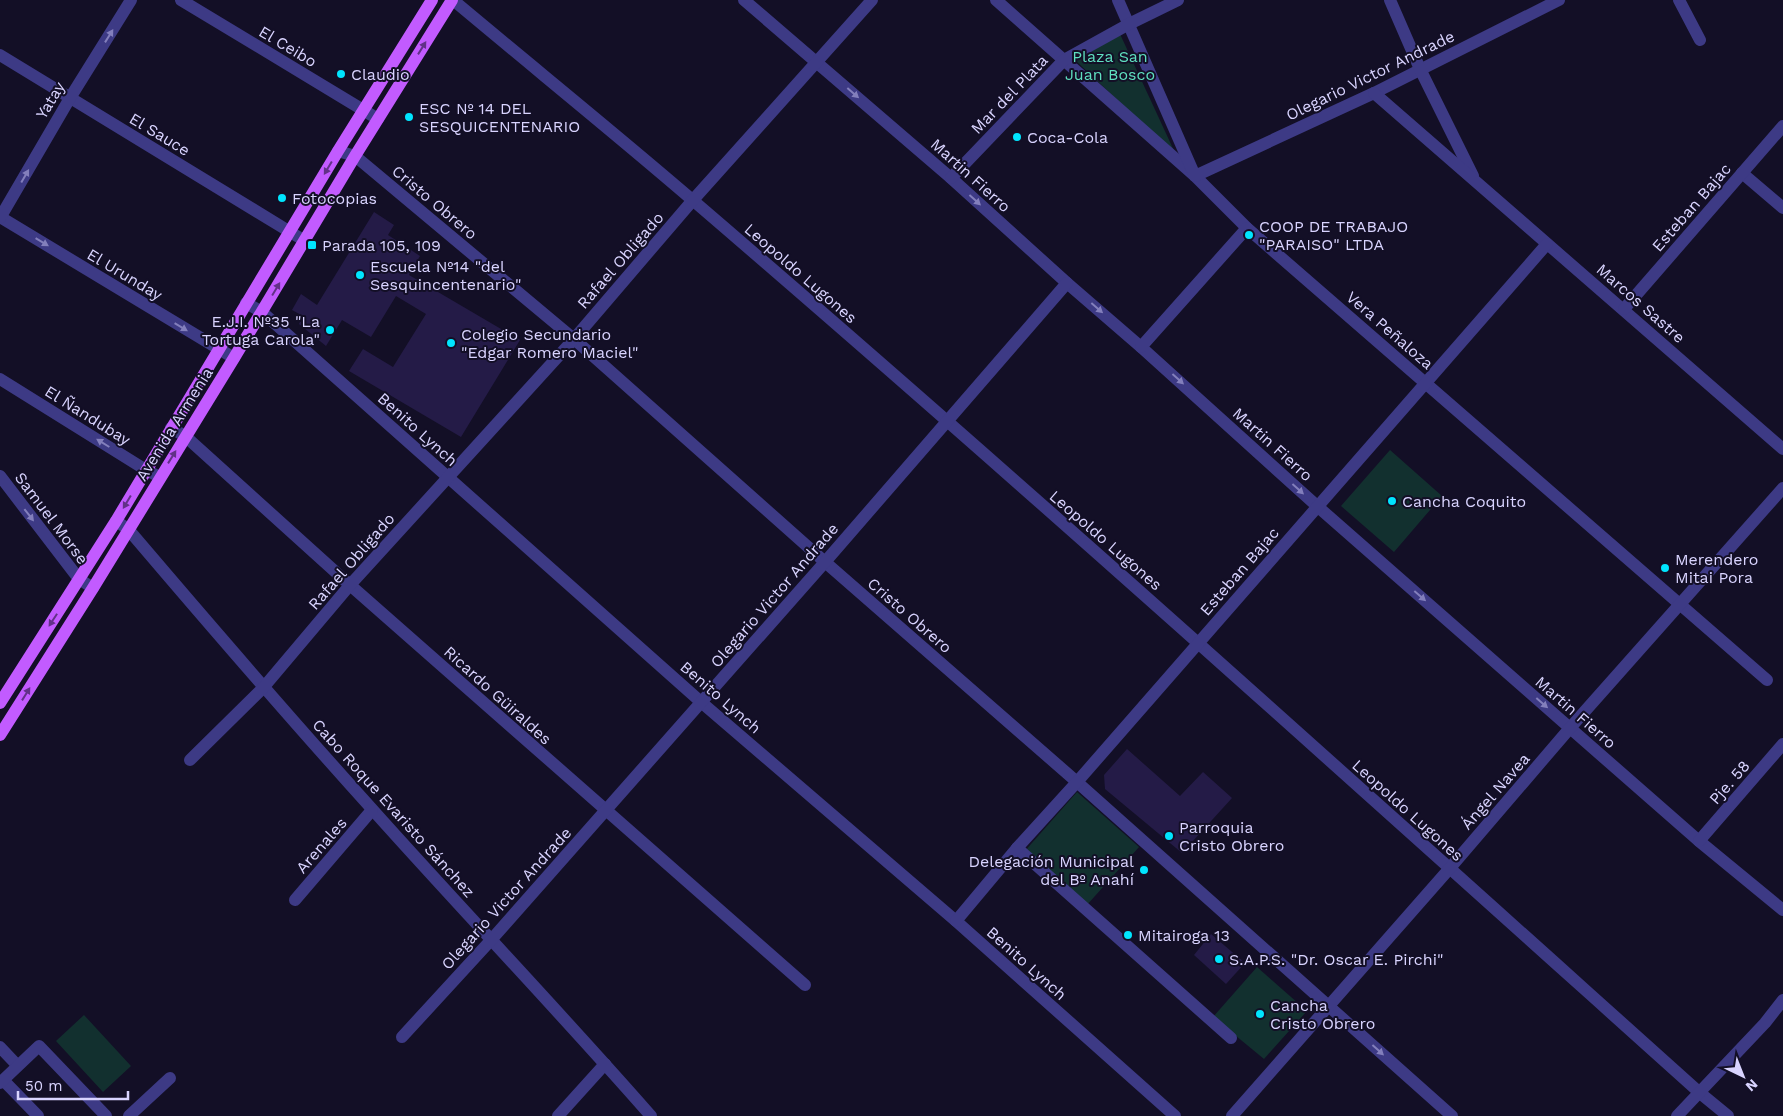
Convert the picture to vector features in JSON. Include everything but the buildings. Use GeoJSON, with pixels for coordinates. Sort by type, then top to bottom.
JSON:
{"type":"FeatureCollection","features":[{"type":"Feature","properties":{"kind":"main road","name":"Avenida Armenia"},"geometry":{"type":"LineString","coordinates":[[0,703],[116,521],[338,151],[432,0]]}},
{"type":"Feature","properties":{"kind":"main road","name":"Avenida Armenia"},"geometry":{"type":"LineString","coordinates":[[0,735],[93,588],[452,0]]}},
{"type":"Feature","properties":{"kind":"street","name":"Yatay"},"geometry":{"type":"LineString","coordinates":[[0,217],[70,98],[131,0]]}},
{"type":"Feature","properties":{"kind":"street","name":"El Ceibo"},"geometry":{"type":"LineString","coordinates":[[181,0],[378,119]]}},
{"type":"Feature","properties":{"kind":"street","name":"Leopoldo Lugones"},"geometry":{"type":"LineString","coordinates":[[452,0],[693,200],[947,421],[1728,1116]]}},
{"type":"Feature","properties":{"kind":"street","name":"Martin Fierro"},"geometry":{"type":"LineString","coordinates":[[744,0],[951,178],[1067,283],[1142,346],[1317,506],[1699,841],[1783,910]]}},
{"type":"Feature","properties":{"kind":"street","name":"Rafael Obligado"},"geometry":{"type":"LineString","coordinates":[[190,760],[263,688],[350,586],[574,339],[693,200],[872,0]]}},
{"type":"Feature","properties":{"kind":"street","name":"Vera Peñaloza"},"geometry":{"type":"LineString","coordinates":[[996,0],[1195,176],[1247,228],[1767,680]]}},
{"type":"Feature","properties":{"kind":"street"},"geometry":{"type":"LineString","coordinates":[[1118,0],[1195,176]]}},
{"type":"Feature","properties":{"kind":"street","name":"Mar del Plata"},"geometry":{"type":"LineString","coordinates":[[951,178],[1064,60],[1129,24],[1178,0]]}},
{"type":"Feature","properties":{"kind":"street","name":"Marcos Sastre"},"geometry":{"type":"LineString","coordinates":[[1390,0],[1420,69],[1476,182]]}},
{"type":"Feature","properties":{"kind":"street","name":"Olegario Victor Andrade"},"geometry":{"type":"LineString","coordinates":[[1195,176],[1374,93],[1559,0]]}},
{"type":"Feature","properties":{"kind":"street"},"geometry":{"type":"LineString","coordinates":[[1679,0],[1700,40]]}},
{"type":"Feature","properties":{"kind":"street","name":"El Sauce"},"geometry":{"type":"LineString","coordinates":[[0,55],[305,241]]}},
{"type":"Feature","properties":{"kind":"street","name":"Marcos Sastre"},"geometry":{"type":"LineString","coordinates":[[1374,93],[1783,449]]}},
{"type":"Feature","properties":{"kind":"street","name":"Esteban Bajac"},"geometry":{"type":"LineString","coordinates":[[1624,309],[1783,126]]}},
{"type":"Feature","properties":{"kind":"street","name":"Cristo Obrero"},"geometry":{"type":"LineString","coordinates":[[338,151],[355,156],[574,339],[1077,782],[1452,1116]]}},
{"type":"Feature","properties":{"kind":"street"},"geometry":{"type":"LineString","coordinates":[[1742,173],[1783,208]]}},
{"type":"Feature","properties":{"kind":"street","name":"El Urunday"},"geometry":{"type":"LineString","coordinates":[[0,217],[234,358]]}},
{"type":"Feature","properties":{"kind":"street"},"geometry":{"type":"LineString","coordinates":[[1142,346],[1247,228]]}},
{"type":"Feature","properties":{"kind":"street","name":"Esteban Bajac"},"geometry":{"type":"LineString","coordinates":[[956,921],[1017,848],[1077,782],[1425,381],[1547,244]]}},
{"type":"Feature","properties":{"kind":"street","name":"Olegario Victor Andrade"},"geometry":{"type":"LineString","coordinates":[[402,1036],[492,940],[604,810],[825,562],[1067,283]]}},
{"type":"Feature","properties":{"kind":"street","name":"Benito Lynch"},"geometry":{"type":"LineString","coordinates":[[246,303],[262,312],[701,702],[956,921],[1175,1116]]}},
{"type":"Feature","properties":{"kind":"street","name":"El Ñandubay"},"geometry":{"type":"LineString","coordinates":[[0,379],[160,477]]}},
{"type":"Feature","properties":{"kind":"street","name":"Ricardo Güiraldes"},"geometry":{"type":"LineString","coordinates":[[171,428],[185,436],[350,586],[805,985]]}},
{"type":"Feature","properties":{"kind":"street","name":"Samuel Morse"},"geometry":{"type":"LineString","coordinates":[[2,486],[79,579],[93,588]]}},
{"type":"Feature","properties":{"kind":"street","name":"Ángel Navea"},"geometry":{"type":"LineString","coordinates":[[1232,1116],[1570,728],[1783,488]]}},
{"type":"Feature","properties":{"kind":"street","name":"Cabo Roque Evaristo Sánchez"},"geometry":{"type":"LineString","coordinates":[[116,521],[128,529],[263,688],[650,1116]]}},
{"type":"Feature","properties":{"kind":"street","name":"Pje. 58"},"geometry":{"type":"LineString","coordinates":[[1699,841],[1783,744]]}},
{"type":"Feature","properties":{"kind":"street","name":"Arenales"},"geometry":{"type":"LineString","coordinates":[[295,900],[372,810]]}},
{"type":"Feature","properties":{"kind":"street"},"geometry":{"type":"LineString","coordinates":[[1017,848],[1231,1038]]}},
{"type":"Feature","properties":{"kind":"street"},"geometry":{"type":"LineString","coordinates":[[1677,1116],[1765,1023],[1783,1000]]}},
{"type":"Feature","properties":{"kind":"street"},"geometry":{"type":"LineString","coordinates":[[38,1116],[2,1082],[38,1046],[106,1116]]}},
{"type":"Feature","properties":{"kind":"street"},"geometry":{"type":"LineString","coordinates":[[0,1047],[17,1066]]}},
{"type":"Feature","properties":{"kind":"street"},"geometry":{"type":"LineString","coordinates":[[558,1116],[605,1064]]}},
{"type":"Feature","properties":{"kind":"street"},"geometry":{"type":"LineString","coordinates":[[130,1116],[170,1078]]}},
{"type":"Feature","properties":{"kind":"green space","name":"Plaza San Juan Bosco"},"geometry":{"type":"Polygon","coordinates":[[[1120,34],[1176,155],[1076,61],[1120,34]]]}},
{"type":"Feature","properties":{"kind":"green space","name":"Cancha Coquito"},"geometry":{"type":"Polygon","coordinates":[[[1390,450],[1442,496],[1394,552],[1341,506],[1390,450]]]}},
{"type":"Feature","properties":{"kind":"green space"},"geometry":{"type":"Polygon","coordinates":[[[1077,792],[1139,847],[1086,906],[1024,852],[1077,792]]]}},
{"type":"Feature","properties":{"kind":"green space","name":"Cancha Cristo Obrero"},"geometry":{"type":"Polygon","coordinates":[[[1257,967],[1307,1011],[1264,1059],[1213,1017],[1257,967]]]}},
{"type":"Feature","properties":{"kind":"green space"},"geometry":{"type":"Polygon","coordinates":[[[84,1015],[131,1066],[103,1092],[56,1041],[84,1015]]]}},
{"type":"Feature","properties":{"kind":"place","name":"Claudio"},"geometry":{"type":"Point","coordinates":[341,74]}},
{"type":"Feature","properties":{"kind":"place","name":"ESC Nº 14 DEL SESQUICENTENARIO"},"geometry":{"type":"Point","coordinates":[409,117]}},
{"type":"Feature","properties":{"kind":"place","name":"Coca-Cola"},"geometry":{"type":"Point","coordinates":[1017,137]}},
{"type":"Feature","properties":{"kind":"place","name":"Fotocopias"},"geometry":{"type":"Point","coordinates":[282,198]}},
{"type":"Feature","properties":{"kind":"place","name":"COOP DE TRABAJO \"PARAISO\" LTDA"},"geometry":{"type":"Point","coordinates":[1249,235]}},
{"type":"Feature","properties":{"kind":"place","name":"Parada 105, 109"},"geometry":{"type":"Point","coordinates":[312,245]}},
{"type":"Feature","properties":{"kind":"place","name":"Escuela Nº14 \"del Sesquincentenario\""},"geometry":{"type":"Point","coordinates":[360,275]}},
{"type":"Feature","properties":{"kind":"place","name":"E.J.I. Nº35 \"La Tortuga Carola\""},"geometry":{"type":"Point","coordinates":[330,330]}},
{"type":"Feature","properties":{"kind":"place","name":"Colegio Secundario \"Edgar Romero Maciel\""},"geometry":{"type":"Point","coordinates":[451,343]}},
{"type":"Feature","properties":{"kind":"place","name":"Cancha Coquito"},"geometry":{"type":"Point","coordinates":[1392,501]}},
{"type":"Feature","properties":{"kind":"place","name":"Merendero Mitai Pora"},"geometry":{"type":"Point","coordinates":[1665,568]}},
{"type":"Feature","properties":{"kind":"place","name":"Parroquia Cristo Obrero"},"geometry":{"type":"Point","coordinates":[1169,836]}},
{"type":"Feature","properties":{"kind":"place","name":"Delegación Municipal del Bº Anahí"},"geometry":{"type":"Point","coordinates":[1144,870]}},
{"type":"Feature","properties":{"kind":"place","name":"Mitairoga 13"},"geometry":{"type":"Point","coordinates":[1128,935]}},
{"type":"Feature","properties":{"kind":"place","name":"S.A.P.S. \"Dr. Oscar E. Pirchi\""},"geometry":{"type":"Point","coordinates":[1219,959]}},
{"type":"Feature","properties":{"kind":"place","name":"Cancha Cristo Obrero"},"geometry":{"type":"Point","coordinates":[1260,1014]}}]}
